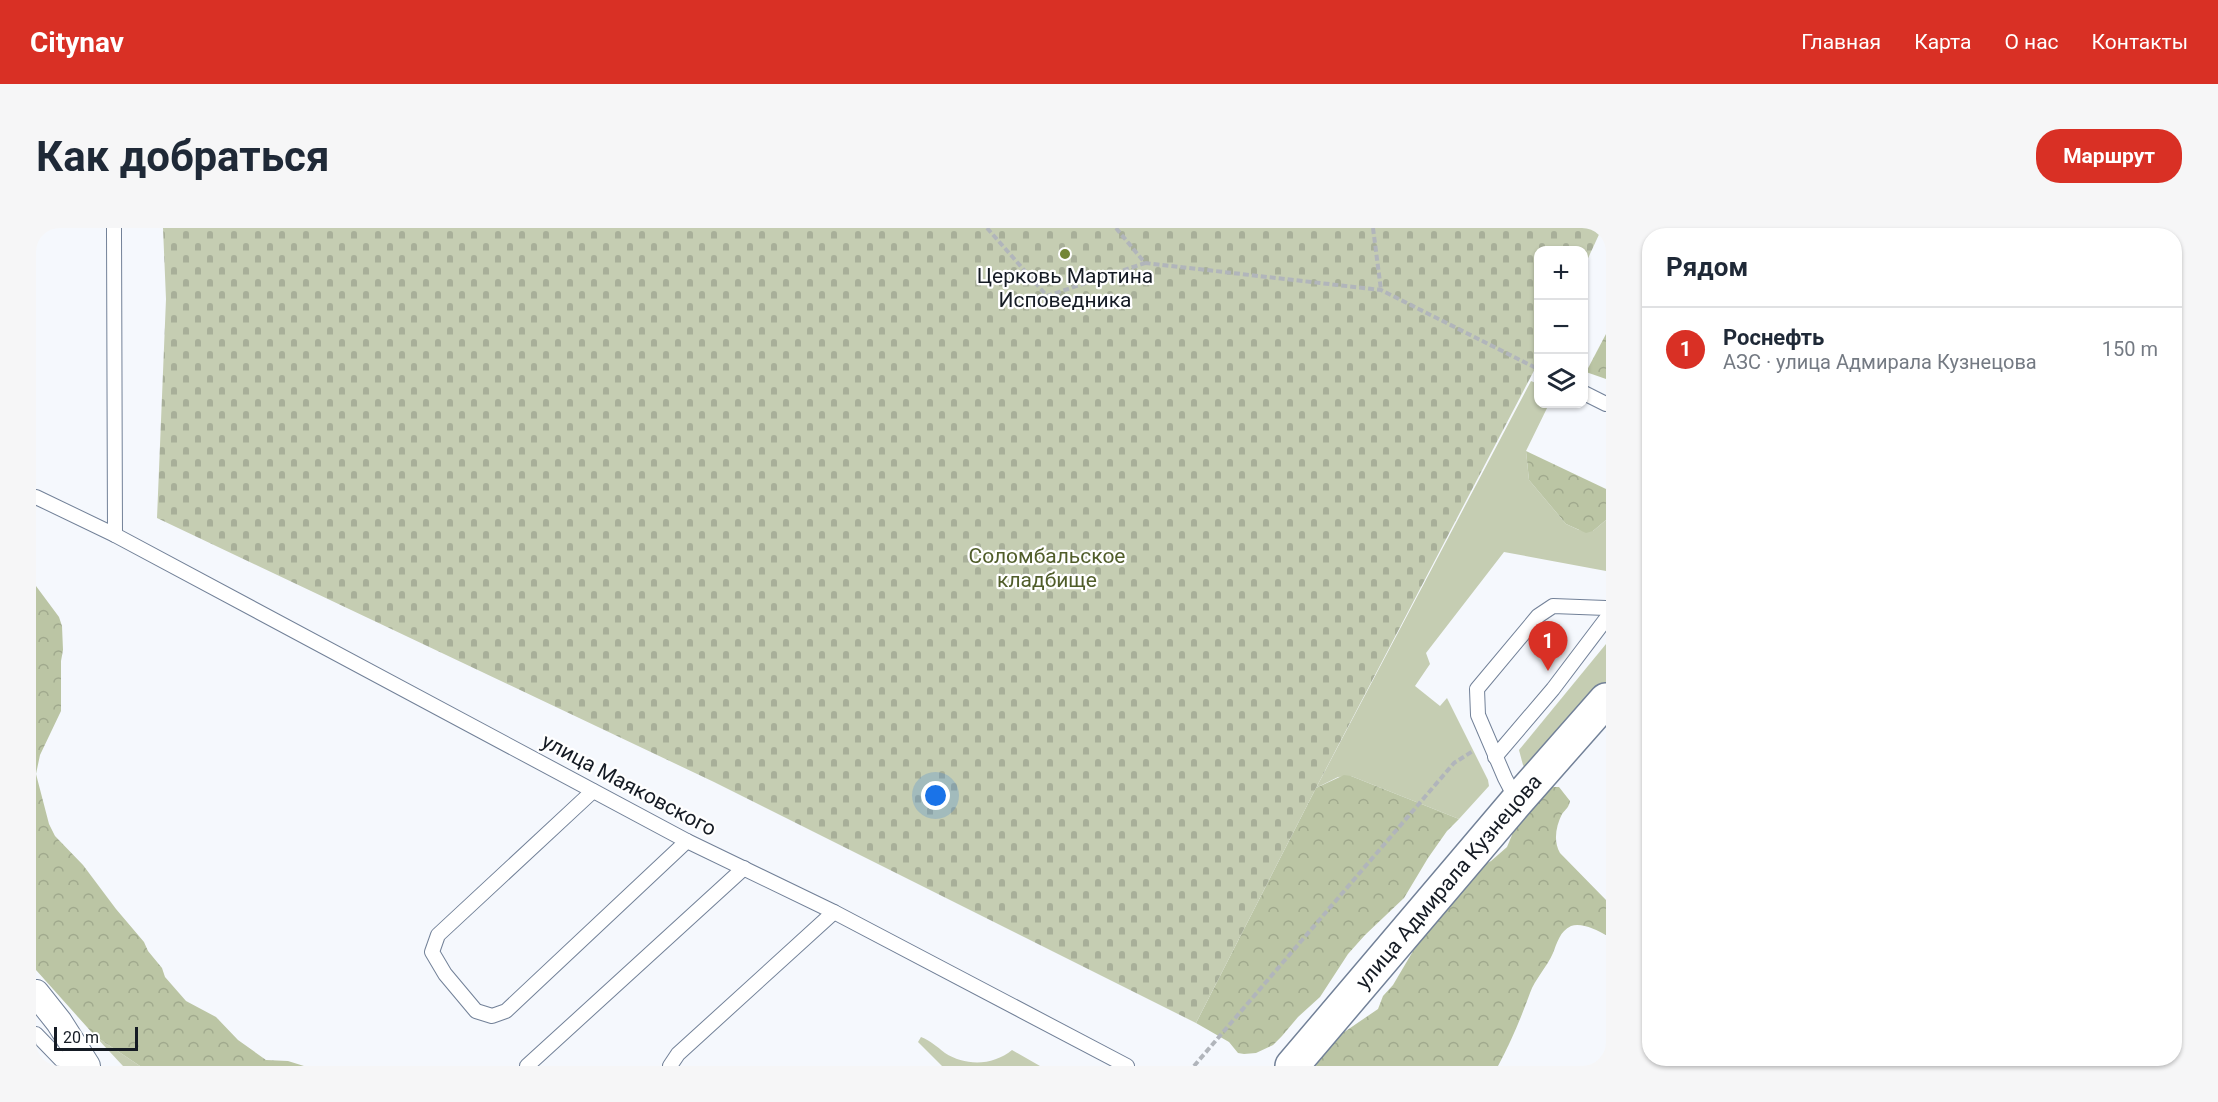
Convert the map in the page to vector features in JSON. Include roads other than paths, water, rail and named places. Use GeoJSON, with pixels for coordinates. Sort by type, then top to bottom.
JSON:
{"type":"FeatureCollection","features":[{"type":"Feature","properties":{"kind":"main road","name":"улица Адмирала Кузнецова"},"geometry":{"type":"LineString","coordinates":[[1292,1066],[1606,700]]}},
{"type":"Feature","properties":{"kind":"street"},"geometry":{"type":"LineString","coordinates":[[36,993],[59,1022],[87,1066]]}},
{"type":"Feature","properties":{"kind":"lane"},"geometry":{"type":"LineString","coordinates":[[114,228],[115,534]]}},
{"type":"Feature","properties":{"kind":"lane"},"geometry":{"type":"LineString","coordinates":[[1588,395],[1606,404]]}},
{"type":"Feature","properties":{"kind":"lane","name":"улица Маяковского"},"geometry":{"type":"LineString","coordinates":[[36,497],[115,534],[687,841],[834,912],[1127,1066]]}},
{"type":"Feature","properties":{"kind":"lane"},"geometry":{"type":"LineString","coordinates":[[1517,801],[1495,757],[1478,715],[1477,689],[1538,616],[1553,606],[1606,608]]}},
{"type":"Feature","properties":{"kind":"lane"},"geometry":{"type":"LineString","coordinates":[[1495,757],[1553,688],[1606,618]]}},
{"type":"Feature","properties":{"kind":"lane"},"geometry":{"type":"LineString","coordinates":[[593,790],[438,935],[432,952],[445,974],[476,1011],[492,1016],[506,1011],[687,841]]}},
{"type":"Feature","properties":{"kind":"lane"},"geometry":{"type":"LineString","coordinates":[[527,1066],[744,868]]}},
{"type":"Feature","properties":{"kind":"lane"},"geometry":{"type":"LineString","coordinates":[[670,1066],[678,1054],[834,912]]}},
{"type":"Feature","properties":{"kind":"lane"},"geometry":{"type":"LineString","coordinates":[[36,1034],[67,1066]]}},
{"type":"Feature","properties":{"kind":"place","name":"Церковь Мартина Исповедника"},"geometry":{"type":"Point","coordinates":[1065,254]}},
{"type":"Feature","properties":{"kind":"place","name":"Роснефть"},"geometry":{"type":"Point","coordinates":[1548,671]}},
{"type":"Feature","properties":{"kind":"park label","name":"Соломбальское кладбище"},"geometry":{"type":"Point","coordinates":[1047,568]}}]}
